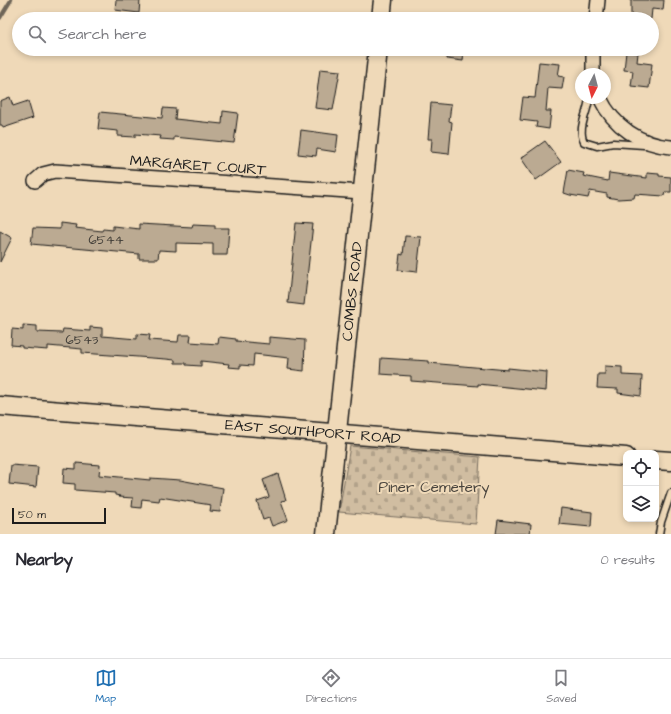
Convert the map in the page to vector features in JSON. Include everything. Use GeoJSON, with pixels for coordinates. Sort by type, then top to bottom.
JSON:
{"type":"FeatureCollection","features":[{"type":"Feature","properties":{"kind":"main road"},"geometry":{"type":"LineString","coordinates":[[382,12],[383,0]]}},
{"type":"Feature","properties":{"kind":"main road","name":"COMBS ROAD"},"geometry":{"type":"LineString","coordinates":[[326,534],[377,56]]}},
{"type":"Feature","properties":{"kind":"main road","name":"EAST SOUTHPORT ROAD"},"geometry":{"type":"LineString","coordinates":[[0,406],[623,457]]}},
{"type":"Feature","properties":{"kind":"main road"},"geometry":{"type":"LineString","coordinates":[[659,460],[671,461]]}},
{"type":"Feature","properties":{"kind":"street"},"geometry":{"type":"LineString","coordinates":[[597,12],[598,0]]}},
{"type":"Feature","properties":{"kind":"street"},"geometry":{"type":"LineString","coordinates":[[592,68],[593,56]]}},
{"type":"Feature","properties":{"kind":"street"},"geometry":{"type":"LineString","coordinates":[[604,104],[616,121],[639,139],[654,146],[671,147]]}},
{"type":"Feature","properties":{"kind":"street","name":"MARGARET COURT"},"geometry":{"type":"LineString","coordinates":[[34,181],[42,174],[55,171],[362,192]]}},
{"type":"Feature","properties":{"kind":"lane"},"geometry":{"type":"LineString","coordinates":[[588,104],[586,117],[580,134],[584,142],[597,146],[613,143],[654,146]]}},
{"type":"Feature","properties":{"kind":"lane"},"geometry":{"type":"LineString","coordinates":[[659,534],[661,522],[671,493]]}},
{"type":"Feature","properties":{"kind":"green space","name":"Piner Cemetery"},"geometry":{"type":"Polygon","coordinates":[[[350,446],[480,457],[476,524],[339,512],[350,446]]]}},
{"type":"Feature","properties":{"kind":"building"},"geometry":{"type":"Polygon","coordinates":[[[116,0],[140,0],[139,12],[115,10],[116,0]]]}},
{"type":"Feature","properties":{"kind":"building"},"geometry":{"type":"Polygon","coordinates":[[[631,0],[664,0],[663,10],[652,9],[652,12],[631,12],[631,0]]]}},
{"type":"Feature","properties":{"kind":"building"},"geometry":{"type":"Polygon","coordinates":[[[447,56],[463,56],[463,61],[447,59],[447,56]]]}},
{"type":"Feature","properties":{"kind":"building"},"geometry":{"type":"Polygon","coordinates":[[[626,56],[638,56],[637,62],[652,64],[649,88],[631,86],[633,71],[624,70],[626,56]]]}},
{"type":"Feature","properties":{"kind":"building"},"geometry":{"type":"Polygon","coordinates":[[[539,62],[560,64],[558,76],[564,77],[562,89],[548,88],[546,111],[551,111],[549,129],[536,127],[537,122],[520,120],[523,97],[535,98],[539,62]]]}},
{"type":"Feature","properties":{"kind":"building"},"geometry":{"type":"Polygon","coordinates":[[[320,69],[340,71],[333,110],[315,108],[320,69]]]}},
{"type":"Feature","properties":{"kind":"building"},"geometry":{"type":"Polygon","coordinates":[[[10,97],[13,106],[28,101],[33,118],[3,128],[2,125],[0,125],[0,101],[10,97]]]}},
{"type":"Feature","properties":{"kind":"building"},"geometry":{"type":"Polygon","coordinates":[[[431,103],[451,105],[449,121],[452,122],[449,154],[431,152],[432,139],[428,139],[431,103]]]}},
{"type":"Feature","properties":{"kind":"building"},"geometry":{"type":"Polygon","coordinates":[[[163,108],[176,109],[175,119],[222,124],[223,111],[238,113],[234,143],[174,137],[174,140],[160,139],[161,136],[135,134],[135,137],[118,136],[118,131],[98,129],[100,112],[162,118],[163,108]]]}},
{"type":"Feature","properties":{"kind":"building"},"geometry":{"type":"Polygon","coordinates":[[[301,130],[338,135],[336,152],[317,149],[316,156],[298,154],[301,130]]]}},
{"type":"Feature","properties":{"kind":"building"},"geometry":{"type":"Polygon","coordinates":[[[545,141],[561,162],[536,180],[521,158],[545,141]]]}},
{"type":"Feature","properties":{"kind":"building"},"geometry":{"type":"Polygon","coordinates":[[[568,170],[584,173],[583,176],[608,181],[609,173],[647,178],[647,173],[659,174],[659,176],[671,177],[671,192],[665,192],[664,196],[635,194],[634,198],[618,199],[607,197],[607,194],[590,191],[588,198],[570,195],[564,193],[568,170]]]}},
{"type":"Feature","properties":{"kind":"building"},"geometry":{"type":"Polygon","coordinates":[[[60,223],[76,225],[75,228],[102,231],[103,229],[113,230],[113,226],[139,229],[139,224],[192,227],[193,224],[215,225],[215,228],[229,228],[227,255],[213,255],[213,244],[176,243],[176,251],[159,250],[158,259],[139,259],[139,254],[31,244],[33,228],[60,229],[60,223]]]}},
{"type":"Feature","properties":{"kind":"building"},"geometry":{"type":"Polygon","coordinates":[[[296,223],[313,224],[304,305],[288,303],[296,223]]]}},
{"type":"Feature","properties":{"kind":"building"},"geometry":{"type":"Polygon","coordinates":[[[0,231],[12,238],[0,262],[0,231]]]}},
{"type":"Feature","properties":{"kind":"building"},"geometry":{"type":"Polygon","coordinates":[[[405,236],[421,237],[417,272],[398,270],[400,254],[403,255],[405,236]]]}},
{"type":"Feature","properties":{"kind":"building"},"geometry":{"type":"Polygon","coordinates":[[[23,325],[37,326],[37,332],[62,333],[63,329],[90,331],[90,327],[102,328],[102,336],[137,339],[137,334],[150,335],[149,340],[178,342],[179,335],[191,335],[190,342],[218,344],[219,337],[236,339],[236,341],[269,344],[269,337],[305,340],[304,371],[288,369],[289,358],[254,354],[253,366],[240,365],[240,368],[228,367],[229,364],[201,361],[201,366],[186,365],[186,363],[175,363],[175,360],[166,359],[82,353],[82,349],[48,346],[48,350],[22,348],[22,346],[11,345],[12,329],[23,330],[23,325]]]}},
{"type":"Feature","properties":{"kind":"building"},"geometry":{"type":"Polygon","coordinates":[[[381,358],[429,361],[429,363],[508,370],[508,368],[547,372],[546,391],[478,384],[478,386],[411,381],[411,376],[380,374],[381,358]]]}},
{"type":"Feature","properties":{"kind":"building"},"geometry":{"type":"Polygon","coordinates":[[[605,366],[622,367],[622,375],[642,376],[641,396],[618,393],[618,389],[597,388],[598,374],[605,374],[605,366]]]}},
{"type":"Feature","properties":{"kind":"building"},"geometry":{"type":"Polygon","coordinates":[[[76,463],[100,465],[99,475],[150,480],[150,478],[180,480],[223,488],[220,512],[210,511],[211,505],[160,497],[159,501],[142,499],[141,508],[132,507],[133,498],[119,497],[120,496],[115,495],[115,493],[75,490],[75,484],[63,483],[64,468],[76,469],[76,463]]]}},
{"type":"Feature","properties":{"kind":"building"},"geometry":{"type":"Polygon","coordinates":[[[11,465],[38,467],[36,487],[9,484],[11,465]]]}},
{"type":"Feature","properties":{"kind":"building"},"geometry":{"type":"Polygon","coordinates":[[[278,474],[286,500],[281,501],[288,520],[272,526],[269,518],[263,520],[257,501],[269,497],[263,480],[278,474]]]}},
{"type":"Feature","properties":{"kind":"building"},"geometry":{"type":"Polygon","coordinates":[[[561,508],[592,512],[591,527],[559,524],[561,508]]]}},
{"type":"Feature","properties":{"kind":"building"},"geometry":{"type":"Polygon","coordinates":[[[498,520],[531,524],[530,534],[496,534],[498,520]]]}},
{"type":"Feature","properties":{"kind":"waterway"},"geometry":{"type":"LineString","coordinates":[[0,18],[11,0]]}}]}
